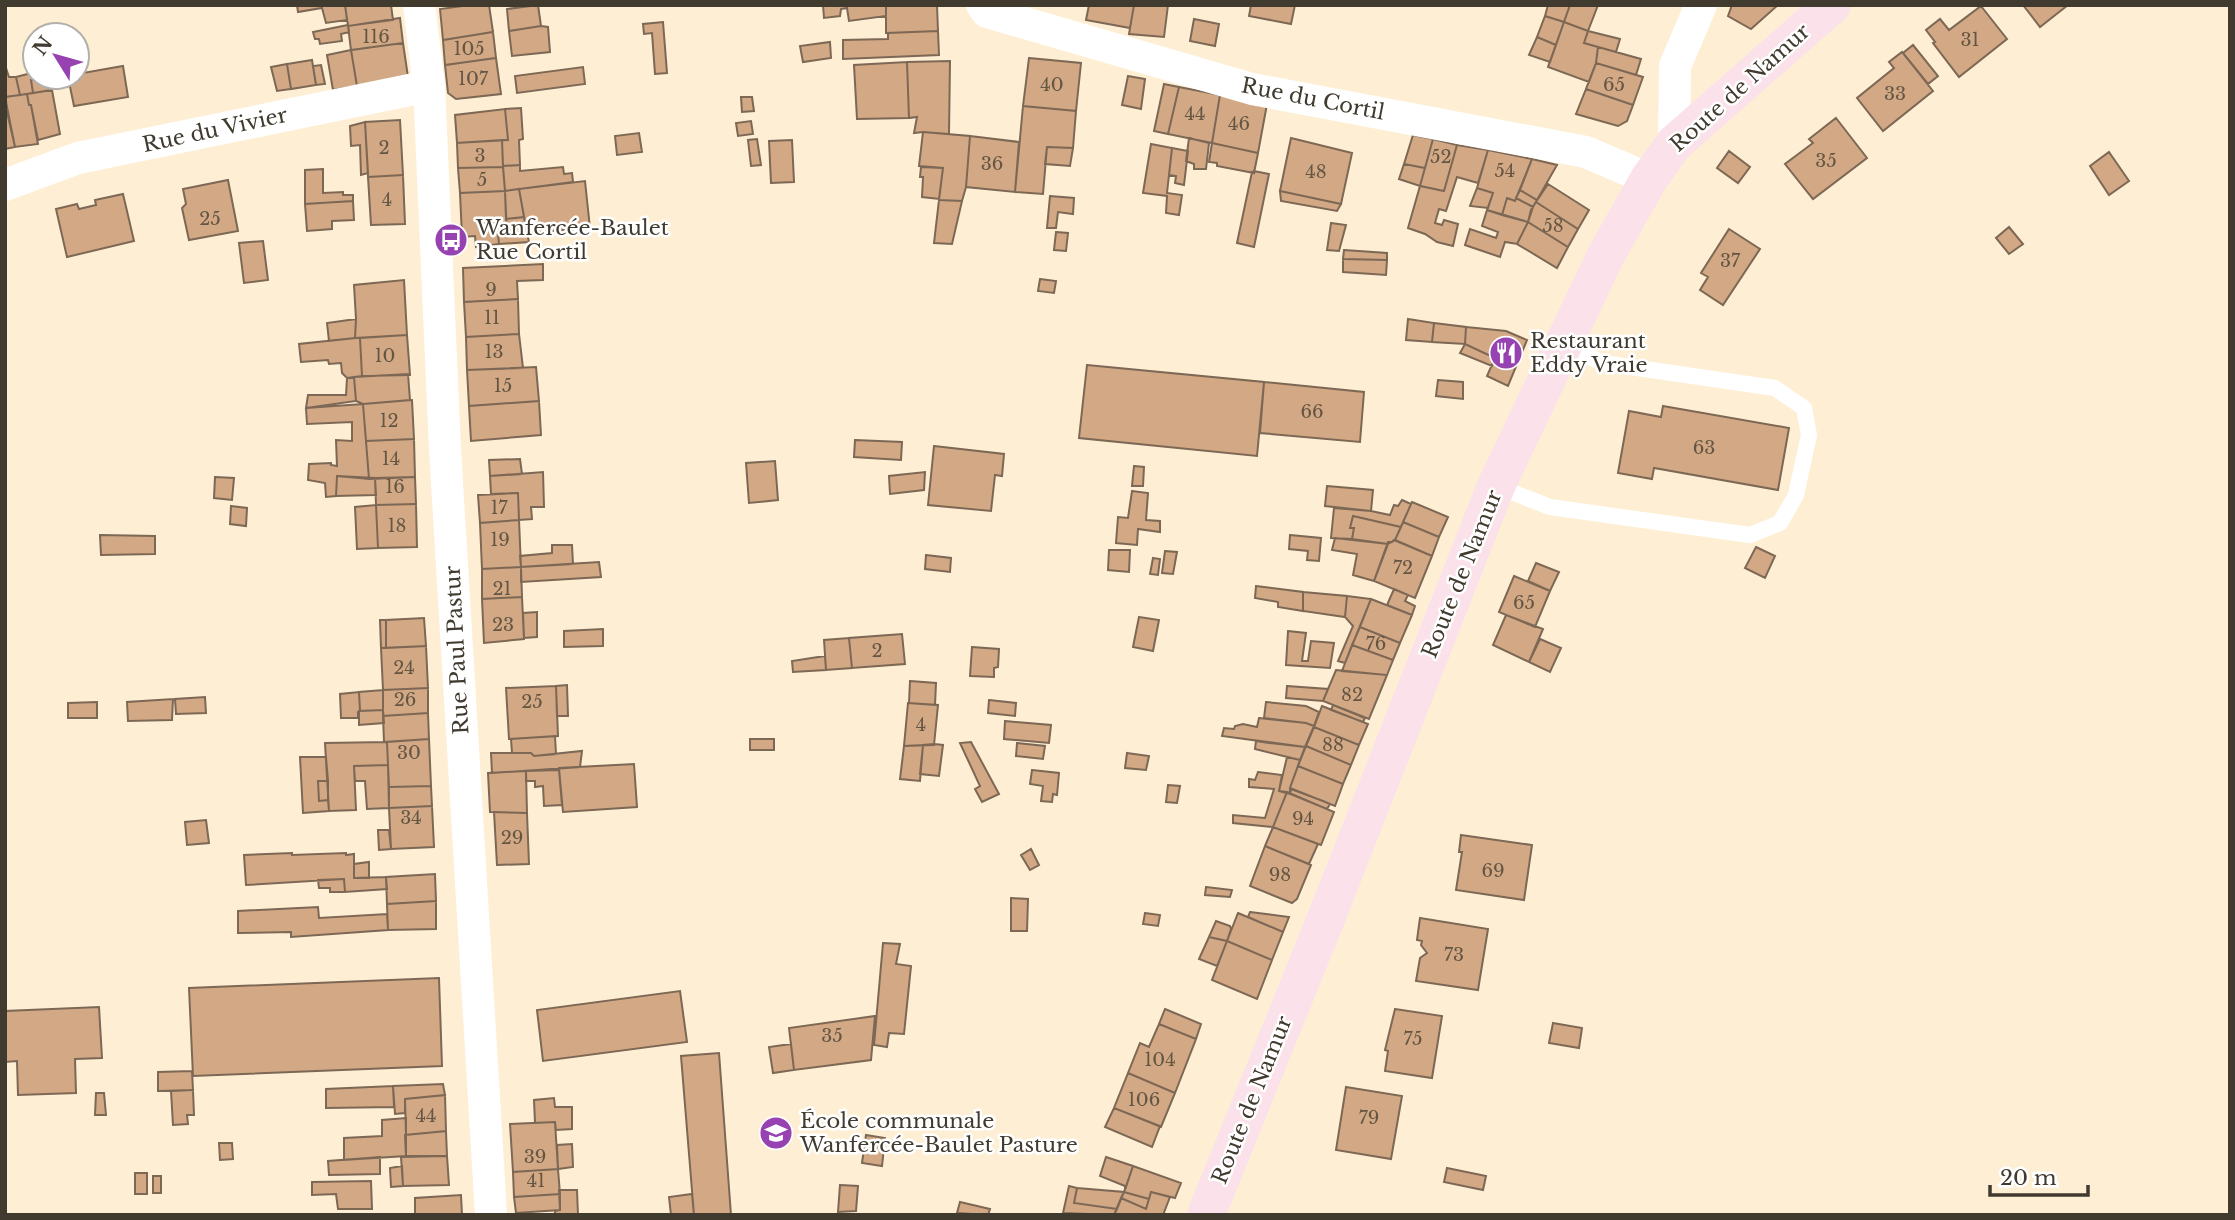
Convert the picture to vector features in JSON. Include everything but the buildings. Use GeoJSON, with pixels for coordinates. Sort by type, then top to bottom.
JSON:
{"type":"FeatureCollection","features":[{"type":"Feature","properties":{"kind":"main road","name":"Route de Namur"},"geometry":{"type":"LineString","coordinates":[[1206,1215],[1496,486],[1606,255],[1649,179],[1674,144],[1832,5]]}},
{"type":"Feature","properties":{"kind":"street","name":"Rue Paul Pastur"},"geometry":{"type":"LineString","coordinates":[[419,5],[429,86],[445,449],[491,1215]]}},
{"type":"Feature","properties":{"kind":"street","name":"Rue du Cortil"},"geometry":{"type":"LineString","coordinates":[[982,5],[987,12],[1252,89],[1586,152],[1649,179]]}},
{"type":"Feature","properties":{"kind":"street"},"geometry":{"type":"LineString","coordinates":[[1674,144],[1675,66],[1701,5]]}},
{"type":"Feature","properties":{"kind":"street","name":"Rue du Vivier"},"geometry":{"type":"LineString","coordinates":[[5,185],[78,158],[429,86]]}},
{"type":"Feature","properties":{"kind":"lane"},"geometry":{"type":"LineString","coordinates":[[1496,486],[1550,507],[1750,535],[1780,523],[1796,495],[1809,435],[1807,421],[1804,408],[1775,388],[1603,363],[1563,345]]}},
{"type":"Feature","properties":{"kind":"place","name":"Wanfercée-Baulet Rue Cortil"},"geometry":{"type":"Point","coordinates":[451,240]}},
{"type":"Feature","properties":{"kind":"place","name":"Restaurant Eddy Vraie"},"geometry":{"type":"Point","coordinates":[1506,353]}},
{"type":"Feature","properties":{"kind":"place","name":"École communale Wanfercée-Baulet Pasture"},"geometry":{"type":"Point","coordinates":[776,1133]}}]}
